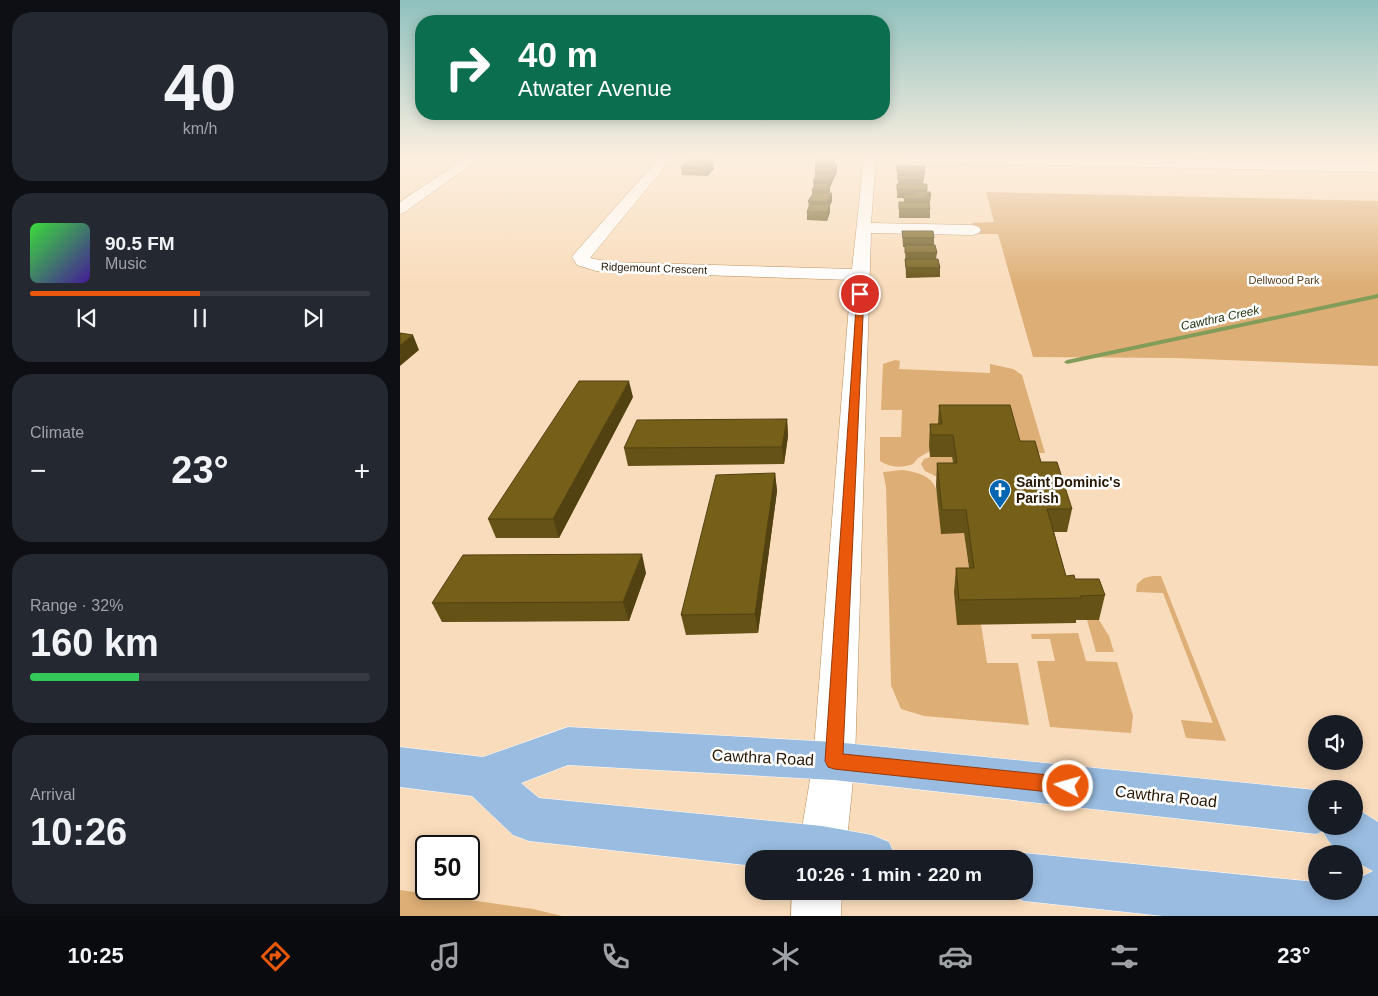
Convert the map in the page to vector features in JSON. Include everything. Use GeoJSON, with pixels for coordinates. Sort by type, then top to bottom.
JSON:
{"type":"FeatureCollection","features":[{"type":"Feature","properties":{"kind":"main road","name":"Cawthra Road"},"geometry":{"type":"LineString","coordinates":[[400,767],[483,776],[568,746],[834,761],[1308,811]]}},
{"type":"Feature","properties":{"kind":"main road"},"geometry":{"type":"LineString","coordinates":[[483,776],[529,819],[745,855]]}},
{"type":"Feature","properties":{"kind":"main road"},"geometry":{"type":"LineString","coordinates":[[1357,835],[1378,850]]}},
{"type":"Feature","properties":{"kind":"main road"},"geometry":{"type":"LineString","coordinates":[[1033,878],[1362,912],[1378,894]]}},
{"type":"Feature","properties":{"kind":"street"},"geometry":{"type":"LineString","coordinates":[[400,209],[412,201]]}},
{"type":"Feature","properties":{"kind":"street","name":"Ridgemount Crescent"},"geometry":{"type":"LineString","coordinates":[[629,201],[581,257],[583,261],[596,266],[610,267],[861,275]]}},
{"type":"Feature","properties":{"kind":"street"},"geometry":{"type":"LineString","coordinates":[[822,850],[834,761],[866,201]]}},
{"type":"Feature","properties":{"kind":"street"},"geometry":{"type":"LineString","coordinates":[[863,228],[973,230]]}},
{"type":"Feature","properties":{"kind":"street"},"geometry":{"type":"LineString","coordinates":[[816,916],[817,900]]}},
{"type":"Feature","properties":{"kind":"green space","name":"Dellwood Park"},"geometry":{"type":"Polygon","coordinates":[[[988,201],[1378,201],[1378,366],[1175,358],[1033,357],[998,234],[976,234],[972,223],[994,222],[988,201]]]}},
{"type":"Feature","properties":{"kind":"green space"},"geometry":{"type":"Polygon","coordinates":[[[895,360],[900,361],[899,369],[990,373],[990,364],[1013,369],[1022,375],[1045,453],[930,451],[918,458],[913,464],[905,466],[896,467],[880,461],[880,437],[901,437],[902,410],[881,410],[883,364],[895,360]]]}},
{"type":"Feature","properties":{"kind":"green space"},"geometry":{"type":"Polygon","coordinates":[[[930,457],[952,457],[956,486],[925,471],[921,464],[924,459],[930,457]]]}},
{"type":"Feature","properties":{"kind":"green space"},"geometry":{"type":"Polygon","coordinates":[[[902,470],[926,477],[933,483],[939,499],[941,533],[964,533],[972,592],[981,624],[987,663],[1018,663],[1029,725],[924,716],[901,709],[891,685],[886,487],[883,472],[902,470]]]}},
{"type":"Feature","properties":{"kind":"green space"},"geometry":{"type":"Polygon","coordinates":[[[1161,576],[1226,741],[1186,738],[1181,720],[1213,723],[1163,593],[1136,592],[1137,584],[1144,578],[1161,576]]]}},
{"type":"Feature","properties":{"kind":"green space"},"geometry":{"type":"Polygon","coordinates":[[[1087,620],[1099,620],[1109,636],[1114,652],[1096,652],[1087,620]]]}},
{"type":"Feature","properties":{"kind":"green space"},"geometry":{"type":"Polygon","coordinates":[[[1078,633],[1086,661],[1117,662],[1133,716],[1131,733],[1050,727],[1037,661],[1055,661],[1050,639],[1032,639],[1031,634],[1078,633]]]}},
{"type":"Feature","properties":{"kind":"green space"},"geometry":{"type":"Polygon","coordinates":[[[400,890],[415,892],[415,900],[470,900],[533,909],[562,916],[400,916],[400,890]]]}},
{"type":"Feature","properties":{"kind":"building"},"geometry":{"type":"Polygon","coordinates":[[[899,202],[929,202],[930,209],[899,209],[899,202]]]}},
{"type":"Feature","properties":{"kind":"building"},"geometry":{"type":"Polygon","coordinates":[[[810,204],[830,204],[827,212],[807,212],[810,204]]]}},
{"type":"Feature","properties":{"kind":"building"},"geometry":{"type":"Polygon","coordinates":[[[902,231],[933,231],[934,238],[903,238],[902,231]]]}},
{"type":"Feature","properties":{"kind":"building"},"geometry":{"type":"Polygon","coordinates":[[[905,245],[935,245],[937,253],[905,253],[905,245]]]}},
{"type":"Feature","properties":{"kind":"building"},"geometry":{"type":"Polygon","coordinates":[[[905,259],[938,259],[940,268],[906,268],[905,259]]]}},
{"type":"Feature","properties":{"kind":"building"},"geometry":{"type":"Polygon","coordinates":[[[400,333],[413,335],[400,345],[400,333]]]}},
{"type":"Feature","properties":{"kind":"building"},"geometry":{"type":"Polygon","coordinates":[[[579,381],[629,381],[553,519],[488,519],[579,381]]]}},
{"type":"Feature","properties":{"kind":"building","name":"Saint Dominic's Parish"},"geometry":{"type":"Polygon","coordinates":[[[939,405],[1010,405],[1020,441],[1035,441],[1041,462],[1057,462],[1072,509],[1047,509],[1066,576],[1074,575],[1075,579],[1099,579],[1105,595],[1080,596],[1081,598],[959,600],[956,568],[974,568],[966,510],[942,510],[937,463],[957,463],[953,435],[931,435],[930,424],[942,424],[939,405]]]}},
{"type":"Feature","properties":{"kind":"building"},"geometry":{"type":"Polygon","coordinates":[[[787,419],[782,447],[624,448],[637,420],[787,419]]]}},
{"type":"Feature","properties":{"kind":"building"},"geometry":{"type":"Polygon","coordinates":[[[775,473],[755,614],[681,615],[716,475],[775,473]]]}},
{"type":"Feature","properties":{"kind":"building"},"geometry":{"type":"Polygon","coordinates":[[[642,554],[623,602],[432,603],[463,555],[642,554]]]}},
{"type":"Feature","properties":{"kind":"waterway","name":"Cawthra Creek"},"geometry":{"type":"LineString","coordinates":[[1067,362],[1378,296]]}},
{"type":"Feature","properties":{"kind":"place","name":"Saint Dominic's Parish"},"geometry":{"type":"Point","coordinates":[1000,509]}},
{"type":"Feature","properties":{"kind":"route"},"geometry":{"type":"LineString","coordinates":[[860,294],[834,761],[1068,786]]}}]}
